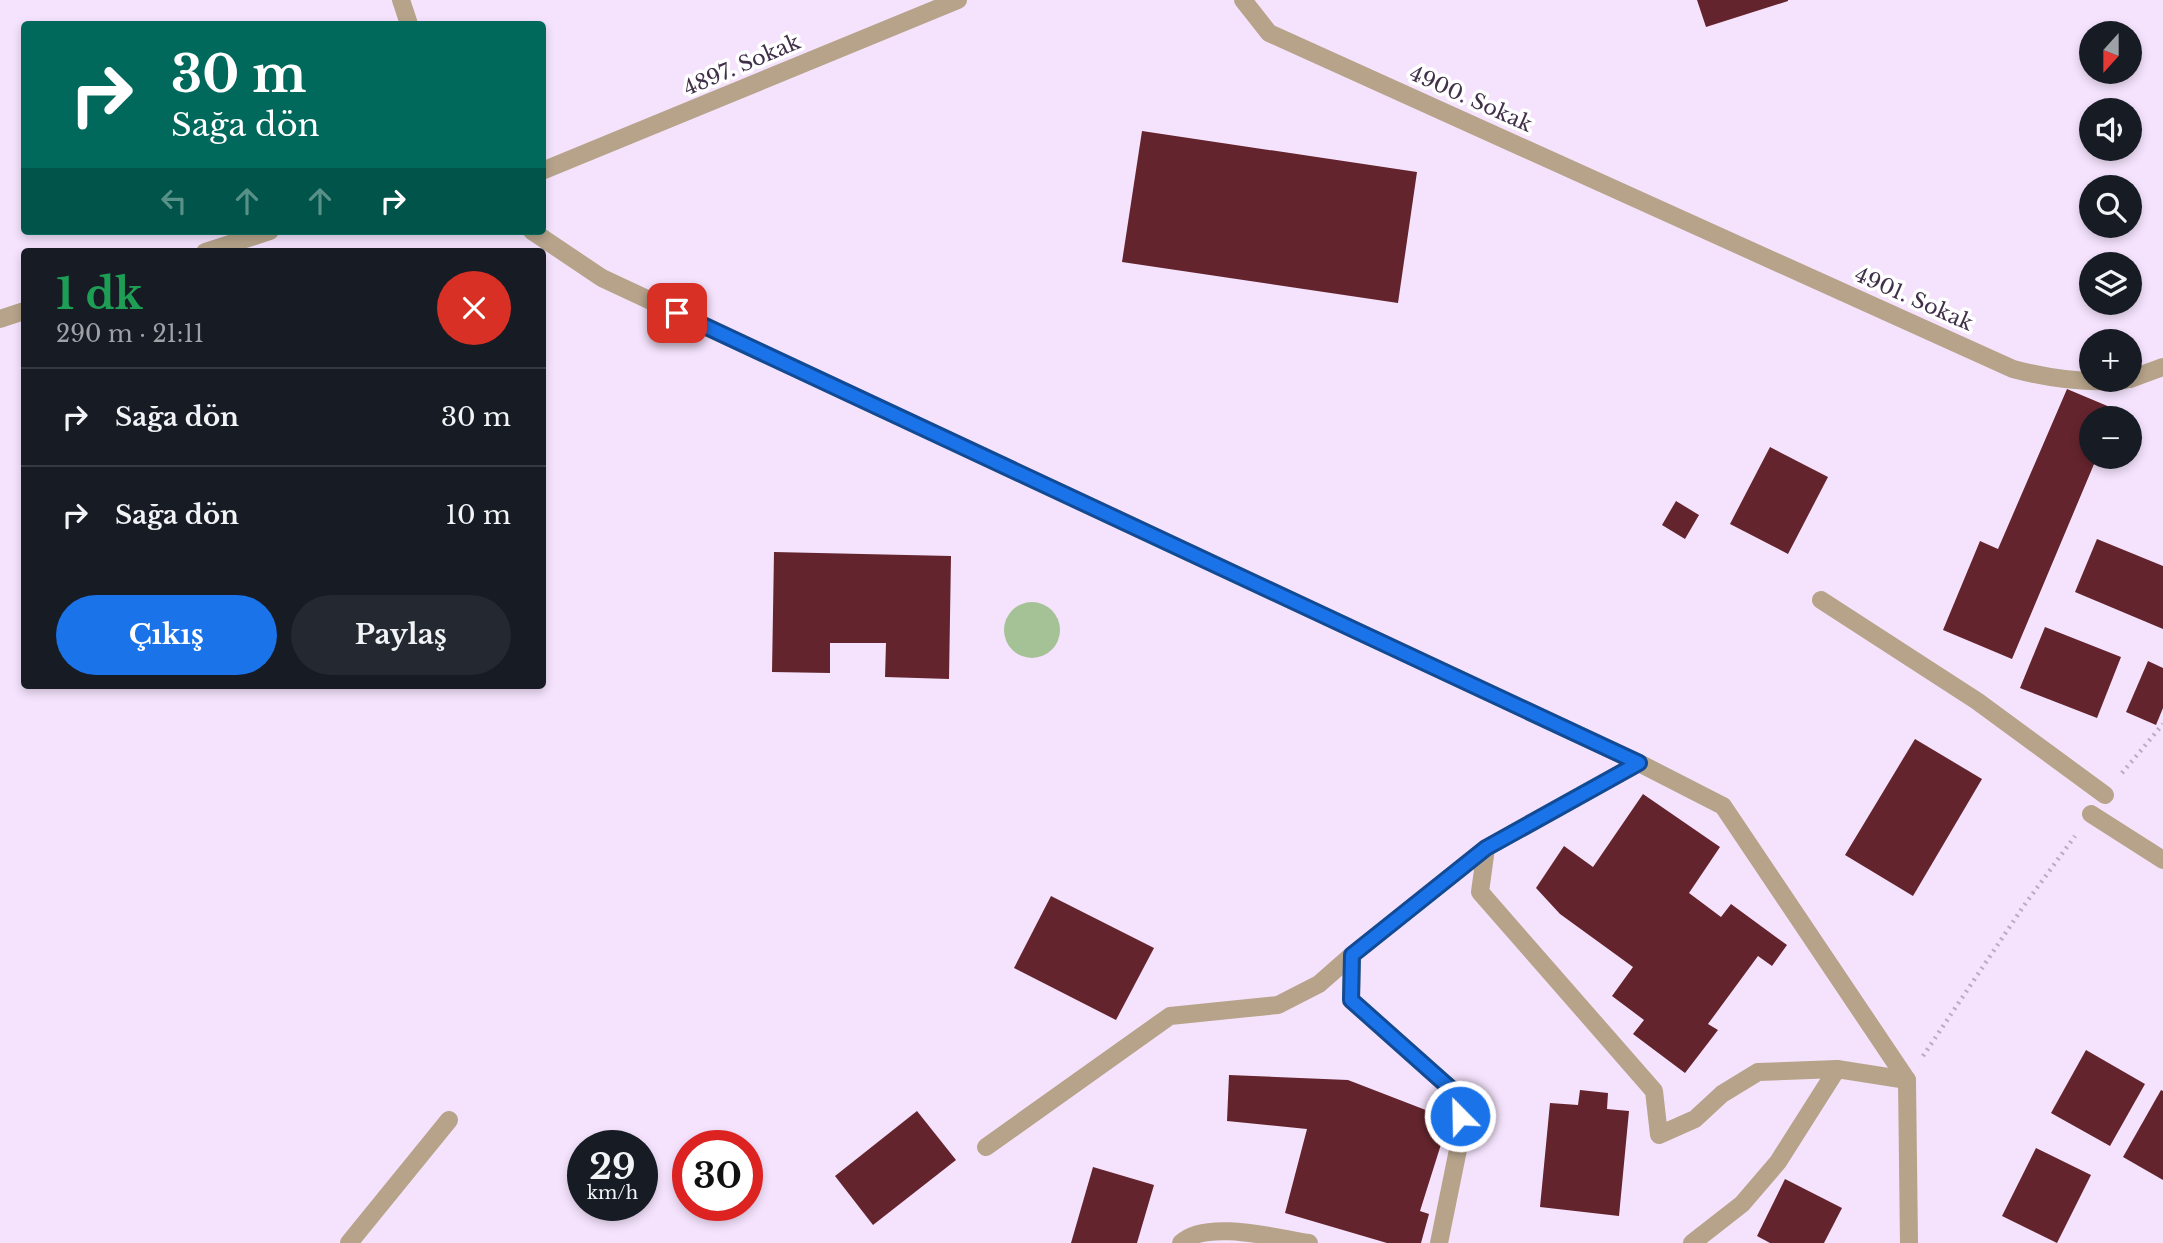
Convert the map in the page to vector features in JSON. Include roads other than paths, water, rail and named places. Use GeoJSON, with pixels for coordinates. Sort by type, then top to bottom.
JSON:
{"type":"FeatureCollection","features":[{"type":"Feature","properties":{"kind":"street"},"geometry":{"type":"LineString","coordinates":[[401,0],[408,21]]}},
{"type":"Feature","properties":{"kind":"street","name":"4897. Sokak"},"geometry":{"type":"LineString","coordinates":[[546,170],[958,0]]}},
{"type":"Feature","properties":{"kind":"street","name":"4900. Sokak"},"geometry":{"type":"LineString","coordinates":[[1242,0],[1269,33],[1692,223]]}},
{"type":"Feature","properties":{"kind":"street","name":"4901. Sokak"},"geometry":{"type":"LineString","coordinates":[[1692,223],[2013,369],[2047,378],[2079,382]]}},
{"type":"Feature","properties":{"kind":"street"},"geometry":{"type":"LineString","coordinates":[[217,248],[258,235]]}},
{"type":"Feature","properties":{"kind":"street"},"geometry":{"type":"LineString","coordinates":[[538,235],[601,278],[1639,763],[1723,806],[1907,1080],[1909,1243]]}},
{"type":"Feature","properties":{"kind":"street"},"geometry":{"type":"LineString","coordinates":[[0,319],[21,312]]}},
{"type":"Feature","properties":{"kind":"street","name":"4901. Sokak"},"geometry":{"type":"LineString","coordinates":[[2142,374],[2163,367]]}},
{"type":"Feature","properties":{"kind":"street"},"geometry":{"type":"LineString","coordinates":[[1821,600],[1977,701],[2105,795]]}},
{"type":"Feature","properties":{"kind":"street"},"geometry":{"type":"LineString","coordinates":[[985,1147],[1170,1016],[1278,1004],[1319,984],[1486,848],[1639,763]]}},
{"type":"Feature","properties":{"kind":"street"},"geometry":{"type":"LineString","coordinates":[[2091,814],[2163,860]]}},
{"type":"Feature","properties":{"kind":"street"},"geometry":{"type":"LineString","coordinates":[[1486,848],[1480,891],[1654,1091],[1659,1135],[1695,1119],[1722,1094],[1759,1072],[1837,1069],[1907,1080]]}},
{"type":"Feature","properties":{"kind":"street"},"geometry":{"type":"LineString","coordinates":[[1352,955],[1351,1000],[1460,1097],[1461,1135],[1439,1243]]}},
{"type":"Feature","properties":{"kind":"street"},"geometry":{"type":"LineString","coordinates":[[1692,1243],[1742,1204],[1778,1162],[1837,1069]]}},
{"type":"Feature","properties":{"kind":"street"},"geometry":{"type":"LineString","coordinates":[[349,1243],[449,1120]]}},
{"type":"Feature","properties":{"kind":"street"},"geometry":{"type":"LineString","coordinates":[[1181,1243],[1191,1233],[1219,1231],[1309,1243]]}}]}
